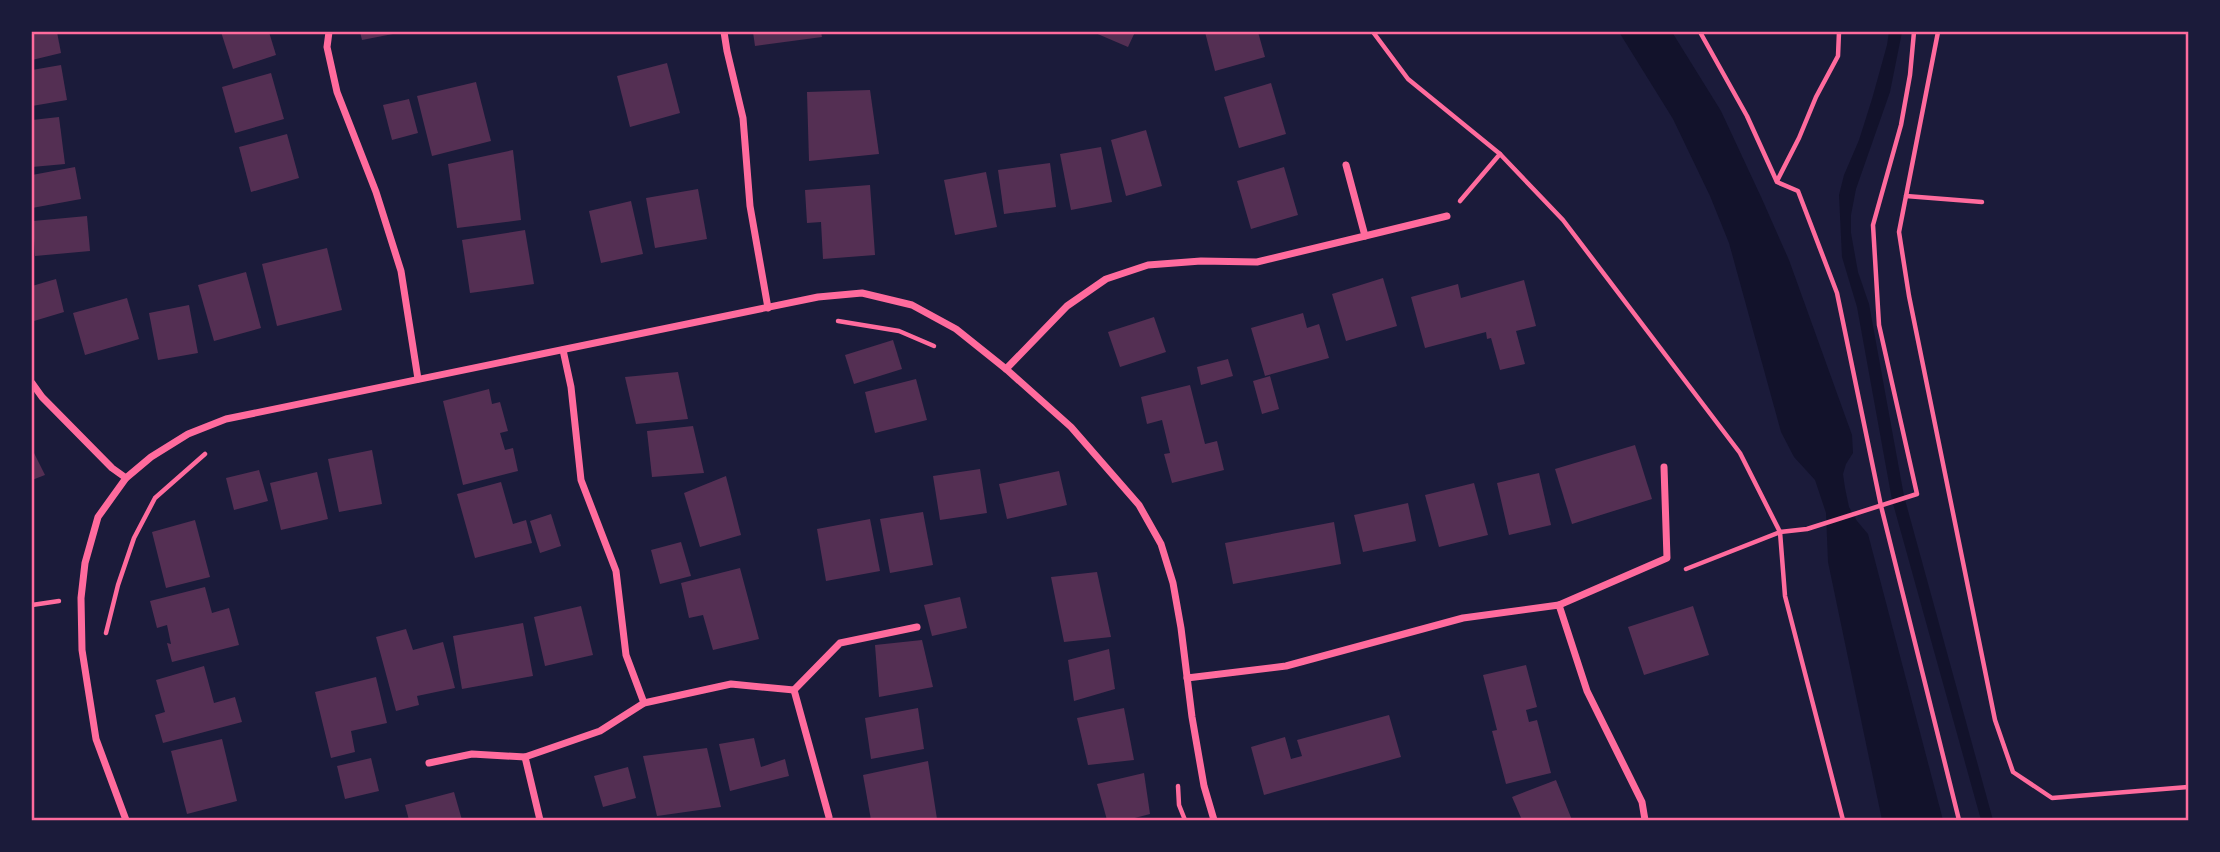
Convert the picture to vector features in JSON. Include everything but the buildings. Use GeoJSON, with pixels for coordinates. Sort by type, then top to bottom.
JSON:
{"type":"FeatureCollection","features":[{"type":"Feature","properties":{"kind":"street"},"geometry":{"type":"LineString","coordinates":[[329,32],[327,47],[337,92],[376,192],[401,271],[418,379]]}},
{"type":"Feature","properties":{"kind":"street"},"geometry":{"type":"LineString","coordinates":[[724,32],[743,118],[750,206],[768,308]]}},
{"type":"Feature","properties":{"kind":"street"},"geometry":{"type":"LineString","coordinates":[[1346,164],[1365,236]]}},
{"type":"Feature","properties":{"kind":"street"},"geometry":{"type":"LineString","coordinates":[[1006,369],[1067,306],[1105,279],[1148,265],[1201,261],[1257,262],[1447,216]]}},
{"type":"Feature","properties":{"kind":"street"},"geometry":{"type":"LineString","coordinates":[[126,821],[96,739],[82,650],[81,598],[85,563],[98,517],[126,478],[151,457],[188,434],[226,419],[818,298],[862,293],[912,305],[956,329],[1071,427],[1139,505],[1161,544],[1173,583],[1192,717],[1204,786],[1214,821]]}},
{"type":"Feature","properties":{"kind":"street"},"geometry":{"type":"LineString","coordinates":[[562,350],[572,387],[581,480],[616,571],[626,655],[644,703]]}},
{"type":"Feature","properties":{"kind":"street"},"geometry":{"type":"LineString","coordinates":[[32,383],[42,397],[112,468],[126,478]]}},
{"type":"Feature","properties":{"kind":"street"},"geometry":{"type":"LineString","coordinates":[[1187,678],[1286,666],[1463,618],[1559,605],[1667,558],[1664,467]]}},
{"type":"Feature","properties":{"kind":"street"},"geometry":{"type":"LineString","coordinates":[[1559,605],[1587,691],[1642,802],[1645,821]]}},
{"type":"Feature","properties":{"kind":"street"},"geometry":{"type":"LineString","coordinates":[[794,691],[840,643],[917,627]]}},
{"type":"Feature","properties":{"kind":"street"},"geometry":{"type":"LineString","coordinates":[[429,763],[472,754],[525,757],[600,731],[644,703],[731,684],[794,691]]}},
{"type":"Feature","properties":{"kind":"street"},"geometry":{"type":"LineString","coordinates":[[794,691],[830,817]]}},
{"type":"Feature","properties":{"kind":"street"},"geometry":{"type":"LineString","coordinates":[[525,757],[540,821]]}},
{"type":"Feature","properties":{"kind":"path"},"geometry":{"type":"LineString","coordinates":[[1373,32],[1408,79],[1500,154],[1563,220],[1740,453],[1780,532],[1785,596],[1843,821]]}},
{"type":"Feature","properties":{"kind":"path"},"geometry":{"type":"LineString","coordinates":[[1700,32],[1747,116],[1777,182],[1798,191],[1837,293],[1881,506],[1959,821]]}},
{"type":"Feature","properties":{"kind":"path"},"geometry":{"type":"LineString","coordinates":[[1777,182],[1838,56],[1839,32]]}},
{"type":"Feature","properties":{"kind":"path"},"geometry":{"type":"LineString","coordinates":[[1682,571],[1780,532],[1807,529],[1917,494],[1879,325],[1873,225],[1901,125],[1914,32]]}},
{"type":"Feature","properties":{"kind":"path"},"geometry":{"type":"LineString","coordinates":[[1938,32],[1899,232],[1909,296],[1995,720],[2013,772],[2052,798],[2189,787]]}},
{"type":"Feature","properties":{"kind":"path"},"geometry":{"type":"LineString","coordinates":[[1447,216],[1500,154]]}},
{"type":"Feature","properties":{"kind":"path"},"geometry":{"type":"LineString","coordinates":[[1906,196],[1982,202]]}},
{"type":"Feature","properties":{"kind":"path"},"geometry":{"type":"LineString","coordinates":[[836,320],[900,331],[945,351]]}},
{"type":"Feature","properties":{"kind":"path"},"geometry":{"type":"LineString","coordinates":[[104,643],[118,585],[134,538],[155,498],[206,453]]}},
{"type":"Feature","properties":{"kind":"path"},"geometry":{"type":"LineString","coordinates":[[1178,780],[1179,805],[1185,821]]}},
{"type":"Feature","properties":{"kind":"shaded area"},"geometry":{"type":"Polygon","coordinates":[[[1619,32],[1672,32],[1721,111],[1789,260],[1852,435],[1853,453],[1843,474],[1849,507],[1868,534],[1943,820],[1882,820],[1828,562],[1826,513],[1815,480],[1794,457],[1781,432],[1729,243],[1710,196],[1673,119],[1619,32]]]}},
{"type":"Feature","properties":{"kind":"shaded area"},"geometry":{"type":"Polygon","coordinates":[[[1889,32],[1902,32],[1890,92],[1856,189],[1851,233],[1858,272],[1869,304],[1904,496],[1993,820],[1981,820],[1892,500],[1857,307],[1842,257],[1839,195],[1872,99],[1889,32]]]}}]}
